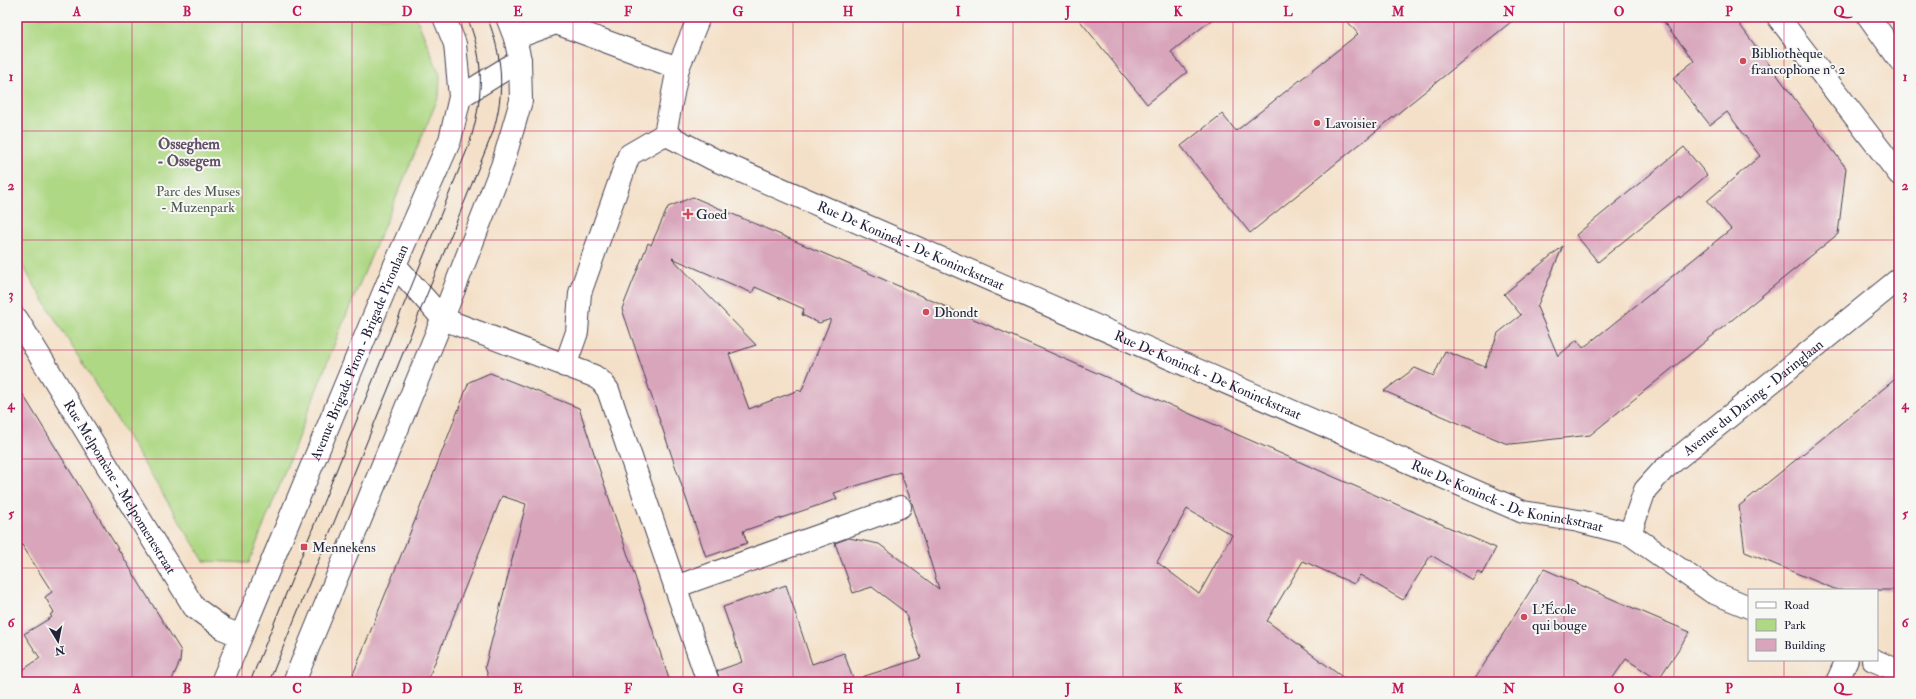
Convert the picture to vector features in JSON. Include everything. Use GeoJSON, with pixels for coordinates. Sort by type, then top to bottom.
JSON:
{"type":"FeatureCollection","features":[{"type":"Feature","properties":{"kind":"street","name":"Avenue Brigade Piron - Brigade Pironlaan"},"geometry":{"type":"LineString","coordinates":[[222,682],[395,265],[450,140],[460,97],[455,44],[444,17]]}},
{"type":"Feature","properties":{"kind":"street"},"geometry":{"type":"LineString","coordinates":[[294,682],[442,319],[502,166],[521,101],[520,60],[508,17]]}},
{"type":"Feature","properties":{"kind":"street"},"geometry":{"type":"LineString","coordinates":[[565,366],[577,332],[580,293],[629,155],[665,134],[678,68],[699,17]]}},
{"type":"Feature","properties":{"kind":"street"},"geometry":{"type":"LineString","coordinates":[[1778,17],[1899,174]]}},
{"type":"Feature","properties":{"kind":"street"},"geometry":{"type":"LineString","coordinates":[[1869,17],[1899,59]]}},
{"type":"Feature","properties":{"kind":"street"},"geometry":{"type":"LineString","coordinates":[[515,38],[556,23],[678,68]]}},
{"type":"Feature","properties":{"kind":"street"},"geometry":{"type":"LineString","coordinates":[[460,97],[520,60]]}},
{"type":"Feature","properties":{"kind":"street","name":"Rue De Koninck - De Koninckstraat"},"geometry":{"type":"LineString","coordinates":[[665,134],[713,159],[1523,512],[1579,521],[1630,534],[1712,592],[1748,607]]}},
{"type":"Feature","properties":{"kind":"street"},"geometry":{"type":"LineString","coordinates":[[395,265],[442,319],[594,376],[602,382],[608,390],[708,682]]}},
{"type":"Feature","properties":{"kind":"street","name":"Avenue du Daring - Daringlaan"},"geometry":{"type":"LineString","coordinates":[[1630,534],[1645,490],[1663,470],[1899,279]]}},
{"type":"Feature","properties":{"kind":"street","name":"Rue Melpomène - Melpomenestraat"},"geometry":{"type":"LineString","coordinates":[[17,319],[194,607],[224,629],[241,636]]}},
{"type":"Feature","properties":{"kind":"street"},"geometry":{"type":"LineString","coordinates":[[675,587],[900,507]]}},
{"type":"Feature","properties":{"kind":"street"},"geometry":{"type":"LineString","coordinates":[[1837,682],[1847,661]]}},
{"type":"Feature","properties":{"kind":"street"},"geometry":{"type":"LineString","coordinates":[[1875,661],[1899,671]]}},
{"type":"Feature","properties":{"kind":"green space","name":"Parc des Muses - Muzenpark"},"geometry":{"type":"Polygon","coordinates":[[[17,17],[416,17],[440,75],[439,96],[340,330],[249,563],[204,561],[17,257],[17,17]]]}},
{"type":"Feature","properties":{"kind":"building"},"geometry":{"type":"Polygon","coordinates":[[[1077,17],[1215,17],[1171,52],[1187,72],[1147,104],[1077,17]]]}},
{"type":"Feature","properties":{"kind":"building","name":"Lavoisier"},"geometry":{"type":"Polygon","coordinates":[[[1344,17],[1517,17],[1250,233],[1181,146],[1222,114],[1236,131],[1358,34],[1344,17]]]}},
{"type":"Feature","properties":{"kind":"building"},"geometry":{"type":"Polygon","coordinates":[[[1660,17],[1734,17],[1846,168],[1838,234],[1590,435],[1511,444],[1505,443],[1384,391],[1415,368],[1434,376],[1445,351],[1485,367],[1498,333],[1521,315],[1504,294],[1563,246],[1537,307],[1558,356],[1577,340],[1583,348],[1731,229],[1707,201],[1760,156],[1727,112],[1710,125],[1673,78],[1694,61],[1660,17]]]}},
{"type":"Feature","properties":{"kind":"building"},"geometry":{"type":"Polygon","coordinates":[[[1684,147],[1707,175],[1598,262],[1576,235],[1684,147]]]}},
{"type":"Feature","properties":{"kind":"building"},"geometry":{"type":"Polygon","coordinates":[[[693,197],[1496,548],[1482,574],[1478,571],[1472,580],[1431,555],[1403,600],[1360,575],[1354,584],[1303,561],[1267,621],[1349,682],[863,682],[862,677],[921,658],[905,612],[872,587],[853,593],[835,543],[849,538],[879,544],[939,589],[912,503],[900,472],[834,493],[837,499],[743,531],[747,543],[706,557],[622,309],[648,243],[651,245],[668,207],[693,197]],[[672,258],[756,345],[729,354],[749,409],[799,390],[801,392],[831,319],[819,323],[802,315],[804,309],[755,287],[752,293],[672,258]],[[1187,509],[1157,562],[1199,594],[1232,535],[1187,509]]]}},
{"type":"Feature","properties":{"kind":"building"},"geometry":{"type":"Polygon","coordinates":[[[490,373],[579,408],[670,682],[490,682],[485,667],[526,504],[502,496],[427,682],[350,682],[469,382],[490,373]]]}},
{"type":"Feature","properties":{"kind":"building"},"geometry":{"type":"Polygon","coordinates":[[[1899,376],[1899,590],[1835,589],[1745,552],[1739,506],[1899,376]]]}},
{"type":"Feature","properties":{"kind":"building"},"geometry":{"type":"Polygon","coordinates":[[[17,385],[181,651],[180,661],[171,682],[17,682],[17,674],[40,658],[24,634],[52,617],[50,615],[54,612],[45,597],[52,592],[17,537],[17,385]]]}},
{"type":"Feature","properties":{"kind":"building"},"geometry":{"type":"Polygon","coordinates":[[[1544,569],[1690,632],[1658,680],[1626,659],[1610,682],[1473,682],[1544,569]]]}},
{"type":"Feature","properties":{"kind":"building"},"geometry":{"type":"Polygon","coordinates":[[[786,585],[812,664],[844,653],[854,682],[720,682],[717,671],[742,662],[723,607],[786,585]]]}},
{"type":"Feature","properties":{"kind":"tram line"},"geometry":{"type":"LineString","coordinates":[[250,682],[469,145],[480,96],[480,65],[473,34],[467,17]]}},
{"type":"Feature","properties":{"kind":"tram line"},"geometry":{"type":"LineString","coordinates":[[269,682],[493,132],[497,117],[501,88],[499,60],[487,17]]}},
{"type":"Feature","properties":{"kind":"place","name":"Bibliothèque francophone n° 2"},"geometry":{"type":"Point","coordinates":[1743,61]}},
{"type":"Feature","properties":{"kind":"place","name":"Lavoisier"},"geometry":{"type":"Point","coordinates":[1317,123]}},
{"type":"Feature","properties":{"kind":"place","name":"Goed"},"geometry":{"type":"Point","coordinates":[688,214]}},
{"type":"Feature","properties":{"kind":"place","name":"Dhondt"},"geometry":{"type":"Point","coordinates":[926,312]}},
{"type":"Feature","properties":{"kind":"place","name":"Mennekens"},"geometry":{"type":"Point","coordinates":[304,547]}},
{"type":"Feature","properties":{"kind":"place","name":"L'École qui bouge"},"geometry":{"type":"Point","coordinates":[1524,617]}},
{"type":"Feature","properties":{"kind":"district","name":"Osseghem - Ossegem"},"geometry":{"type":"Point","coordinates":[189,152]}}]}
